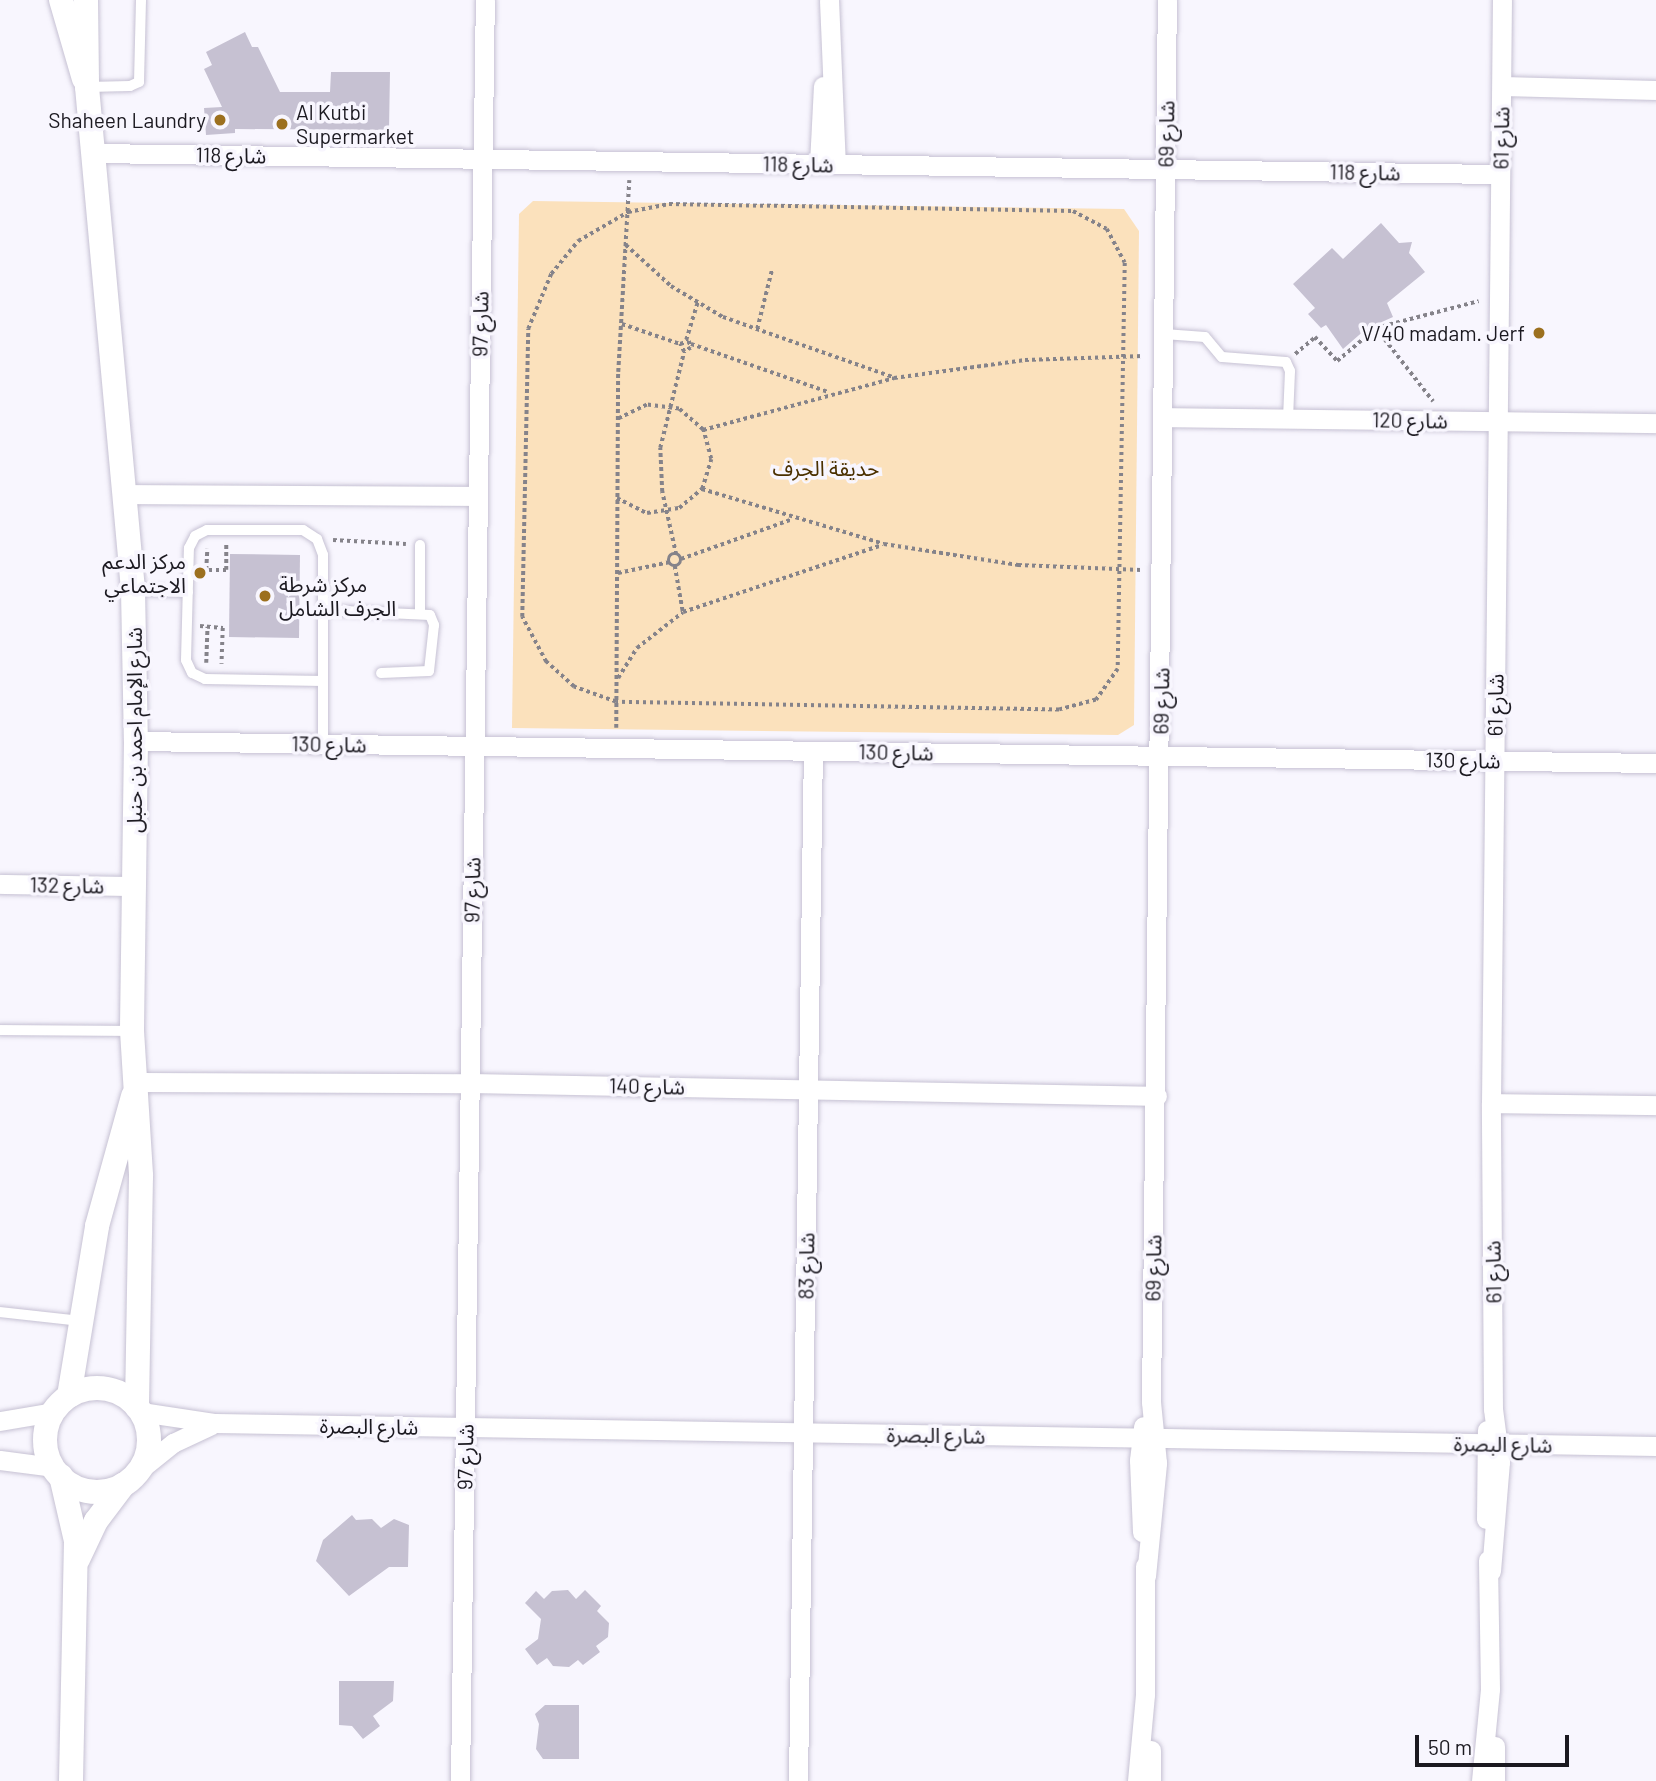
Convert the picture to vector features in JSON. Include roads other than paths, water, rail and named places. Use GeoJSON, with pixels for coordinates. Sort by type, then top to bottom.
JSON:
{"type":"FeatureCollection","features":[{"type":"Feature","properties":{"kind":"street","name":"شارع الإمام احمد بن حنبل"},"geometry":{"type":"LineString","coordinates":[[61,0],[69,40],[87,86]]}},
{"type":"Feature","properties":{"kind":"street","name":"شارع الإمام احمد بن حنبل"},"geometry":{"type":"LineString","coordinates":[[86,0],[87,86],[132,590],[136,741],[132,1031],[138,1082],[141,1176],[139,1409]]}},
{"type":"Feature","properties":{"kind":"street","name":"شارع 97"},"geometry":{"type":"LineString","coordinates":[[460,1781],[485,0]]}},
{"type":"Feature","properties":{"kind":"street"},"geometry":{"type":"LineString","coordinates":[[828,164],[829,0]]}},
{"type":"Feature","properties":{"kind":"street","name":"شارع 69"},"geometry":{"type":"LineString","coordinates":[[1151,1781],[1145,1694],[1146,1576],[1157,1096],[1167,0]]}},
{"type":"Feature","properties":{"kind":"street","name":"شارع 61"},"geometry":{"type":"LineString","coordinates":[[1481,1781],[1490,1689],[1490,1571],[1496,1541],[1492,1444],[1491,1103],[1502,0]]}},
{"type":"Feature","properties":{"kind":"street"},"geometry":{"type":"LineString","coordinates":[[1502,86],[1656,90]]}},
{"type":"Feature","properties":{"kind":"street","name":"شارع 118"},"geometry":{"type":"LineString","coordinates":[[95,153],[1500,174]]}},
{"type":"Feature","properties":{"kind":"street","name":"شارع 120"},"geometry":{"type":"LineString","coordinates":[[1163,417],[1656,423]]}},
{"type":"Feature","properties":{"kind":"street"},"geometry":{"type":"LineString","coordinates":[[124,494],[477,496]]}},
{"type":"Feature","properties":{"kind":"street","name":"شارع 130"},"geometry":{"type":"LineString","coordinates":[[136,741],[1656,763]]}},
{"type":"Feature","properties":{"kind":"street","name":"شارع 83"},"geometry":{"type":"LineString","coordinates":[[798,1781],[813,751]]}},
{"type":"Feature","properties":{"kind":"street","name":"شارع 132"},"geometry":{"type":"LineString","coordinates":[[0,884],[134,886]]}},
{"type":"Feature","properties":{"kind":"street","name":"شارع الإمام احمد بن حنبل"},"geometry":{"type":"LineString","coordinates":[[61,1404],[78,1363],[81,1321],[97,1226],[138,1082]]}},
{"type":"Feature","properties":{"kind":"street","name":"شارع 140"},"geometry":{"type":"LineString","coordinates":[[138,1082],[470,1083],[1157,1096]]}},
{"type":"Feature","properties":{"kind":"street"},"geometry":{"type":"LineString","coordinates":[[1491,1103],[1656,1105]]}},
{"type":"Feature","properties":{"kind":"street"},"geometry":{"type":"LineString","coordinates":[[0,1421],[105,1389],[139,1409],[149,1448],[131,1478],[96,1521],[77,1563]]}},
{"type":"Feature","properties":{"kind":"street"},"geometry":{"type":"LineString","coordinates":[[61,1404],[46,1434],[73,1519],[77,1563],[71,1781]]}},
{"type":"Feature","properties":{"kind":"street","name":"شارع البصرة"},"geometry":{"type":"LineString","coordinates":[[139,1409],[215,1423],[1656,1446]]}},
{"type":"Feature","properties":{"kind":"street","name":"شارع البصرة"},"geometry":{"type":"LineString","coordinates":[[131,1478],[173,1443],[215,1423]]}},
{"type":"Feature","properties":{"kind":"street"},"geometry":{"type":"LineString","coordinates":[[0,1460],[57,1472],[91,1491],[131,1478]]}},
{"type":"Feature","properties":{"kind":"street","name":"شارع 61"},"geometry":{"type":"LineString","coordinates":[[1490,1689],[1495,1718],[1495,1781]]}},
{"type":"Feature","properties":{"kind":"street","name":"شارع 69"},"geometry":{"type":"LineString","coordinates":[[1137,1781],[1145,1694]]}},
{"type":"Feature","properties":{"kind":"lane"},"geometry":{"type":"LineString","coordinates":[[87,86],[130,86],[139,82],[141,0]]}},
{"type":"Feature","properties":{"kind":"lane"},"geometry":{"type":"LineString","coordinates":[[1164,334],[1205,337],[1222,357],[1286,362],[1290,371],[1288,419]]}},
{"type":"Feature","properties":{"kind":"lane"},"geometry":{"type":"LineString","coordinates":[[323,681],[205,679],[188,667],[188,569],[195,536],[226,530],[303,530],[317,539],[323,555],[323,610],[323,681],[323,744]]}},
{"type":"Feature","properties":{"kind":"lane"},"geometry":{"type":"LineString","coordinates":[[420,611],[421,545]]}},
{"type":"Feature","properties":{"kind":"lane"},"geometry":{"type":"LineString","coordinates":[[132,590],[188,592]]}},
{"type":"Feature","properties":{"kind":"lane"},"geometry":{"type":"LineString","coordinates":[[323,610],[420,611],[430,615],[434,625],[431,667],[421,674],[381,673]]}},
{"type":"Feature","properties":{"kind":"lane"},"geometry":{"type":"LineString","coordinates":[[0,1030],[132,1031]]}},
{"type":"Feature","properties":{"kind":"lane"},"geometry":{"type":"LineString","coordinates":[[0,1312],[81,1321]]}},
{"type":"Feature","properties":{"kind":"place","name":"Shaheen Laundry"},"geometry":{"type":"Point","coordinates":[220,120]}},
{"type":"Feature","properties":{"kind":"place","name":"Al Kutbi Supermarket"},"geometry":{"type":"Point","coordinates":[282,124]}},
{"type":"Feature","properties":{"kind":"place","name":"V/40 madam. Jerf"},"geometry":{"type":"Point","coordinates":[1539,333]}},
{"type":"Feature","properties":{"kind":"place","name":"مركز الدعم الاجتماعي"},"geometry":{"type":"Point","coordinates":[200,573]}},
{"type":"Feature","properties":{"kind":"place","name":"مركز شرطة الجرف الشامل"},"geometry":{"type":"Point","coordinates":[265,596]}},
{"type":"Feature","properties":{"kind":"park label","name":"حديقة الجرف"},"geometry":{"type":"Point","coordinates":[826,468]}}]}
